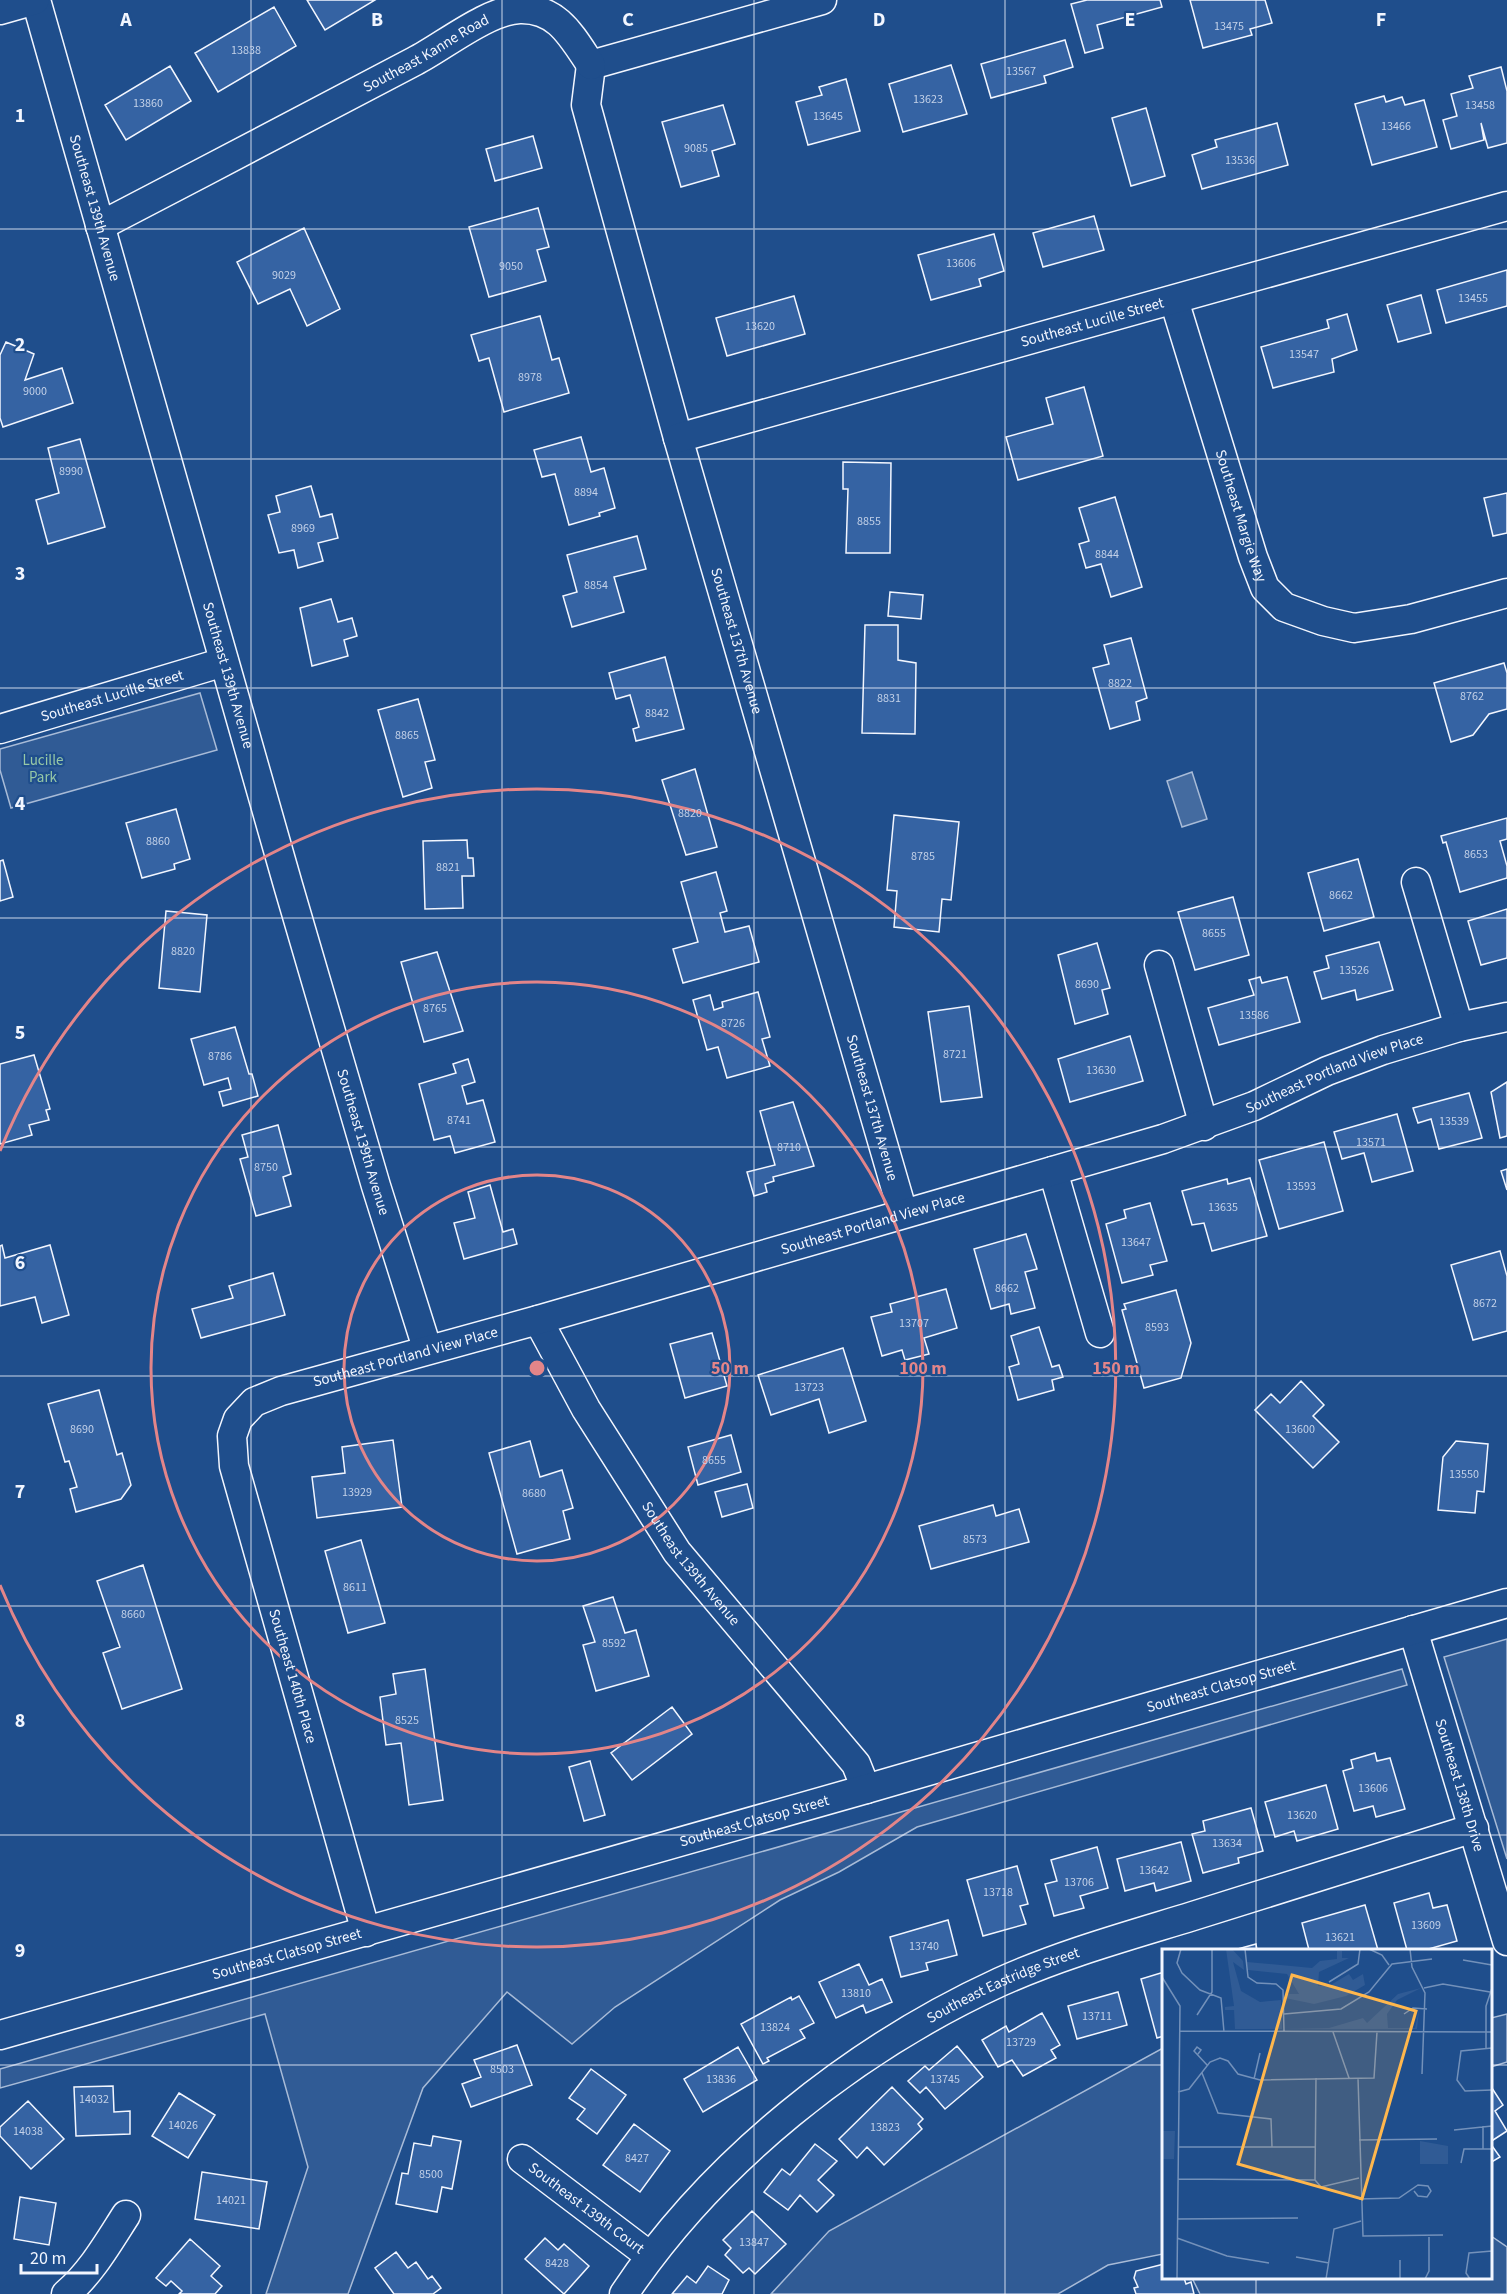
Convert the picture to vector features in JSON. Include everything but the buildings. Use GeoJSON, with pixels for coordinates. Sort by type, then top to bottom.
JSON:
{"type":"FeatureCollection","features":[{"type":"Feature","properties":{"kind":"street"},"geometry":{"type":"LineString","coordinates":[[0,10],[35,0]]}},
{"type":"Feature","properties":{"kind":"street","name":"Southeast 139th Avenue"},"geometry":{"type":"LineString","coordinates":[[35,0],[376,1186],[427,1348]]}},
{"type":"Feature","properties":{"kind":"street"},"geometry":{"type":"LineString","coordinates":[[591,64],[822,0]]}},
{"type":"Feature","properties":{"kind":"street","name":"Southeast Kanne Road"},"geometry":{"type":"LineString","coordinates":[[100,226],[417,60],[499,13],[521,9],[548,14],[561,22],[591,64]]}},
{"type":"Feature","properties":{"kind":"street","name":"Southeast 137th Avenue"},"geometry":{"type":"LineString","coordinates":[[591,64],[586,105],[678,438],[903,1214]]}},
{"type":"Feature","properties":{"kind":"street","name":"Southeast Lucille Street"},"geometry":{"type":"LineString","coordinates":[[678,438],[1507,206]]}},
{"type":"Feature","properties":{"kind":"street","name":"Southeast Margie Way"},"geometry":{"type":"LineString","coordinates":[[1174,300],[1253,557],[1265,588],[1284,607],[1323,621],[1354,628],[1411,619],[1507,592]]}},
{"type":"Feature","properties":{"kind":"street","name":"Southeast Lucille Street"},"geometry":{"type":"LineString","coordinates":[[0,729],[224,662]]}},
{"type":"Feature","properties":{"kind":"street"},"geometry":{"type":"LineString","coordinates":[[1416,882],[1459,1027]]}},
{"type":"Feature","properties":{"kind":"street"},"geometry":{"type":"LineString","coordinates":[[1159,965],[1204,1126]]}},
{"type":"Feature","properties":{"kind":"street","name":"Southeast Portland View Place"},"geometry":{"type":"LineString","coordinates":[[238,1419],[254,1402],[281,1391],[427,1348],[538,1320],[1204,1126],[1254,1106],[1327,1071],[1383,1050],[1459,1027],[1507,1017]]}},
{"type":"Feature","properties":{"kind":"street"},"geometry":{"type":"LineString","coordinates":[[1053,1171],[1100,1333]]}},
{"type":"Feature","properties":{"kind":"street","name":"Southeast 139th Avenue"},"geometry":{"type":"LineString","coordinates":[[538,1320],[586,1409],[677,1552],[856,1764],[867,1789]]}},
{"type":"Feature","properties":{"kind":"street","name":"Southeast 140th Place"},"geometry":{"type":"LineString","coordinates":[[238,1419],[232,1436],[234,1466],[366,1932]]}},
{"type":"Feature","properties":{"kind":"street","name":"Southeast Clatsop Street"},"geometry":{"type":"LineString","coordinates":[[0,2034],[867,1789],[1507,1603]]}},
{"type":"Feature","properties":{"kind":"street","name":"Southeast 138th Drive"},"geometry":{"type":"LineString","coordinates":[[1413,1630],[1507,1941]]}},
{"type":"Feature","properties":{"kind":"street","name":"Southeast Eastridge Street"},"geometry":{"type":"LineString","coordinates":[[624,2294],[650,2256],[716,2182],[786,2118],[851,2066],[922,2022],[1000,1982],[1085,1949],[1474,1828]]}},
{"type":"Feature","properties":{"kind":"street","name":"Southeast 139th Court"},"geometry":{"type":"LineString","coordinates":[[522,2159],[650,2256]]}},
{"type":"Feature","properties":{"kind":"street"},"geometry":{"type":"LineString","coordinates":[[66,2294],[77,2284],[100,2254],[126,2215]]}},
{"type":"Feature","properties":{"kind":"shaded area","name":"Lucille Park"},"geometry":{"type":"Polygon","coordinates":[[[200,693],[217,750],[11,808],[0,770],[0,749],[200,693]]]}},
{"type":"Feature","properties":{"kind":"shaded area"},"geometry":{"type":"Polygon","coordinates":[[[1192,772],[1207,819],[1182,827],[1167,781],[1192,772]]]}},
{"type":"Feature","properties":{"kind":"shaded area"},"geometry":{"type":"Polygon","coordinates":[[[1507,1639],[1507,1859],[1444,1657],[1507,1639]]]}},
{"type":"Feature","properties":{"kind":"shaded area"},"geometry":{"type":"Polygon","coordinates":[[[1402,1669],[1407,1685],[917,1827],[839,1872],[780,1900],[615,2007],[572,2044],[507,1992],[423,2088],[348,2294],[266,2294],[308,2167],[265,2014],[0,2088],[0,2069],[1402,1669]]]}},
{"type":"Feature","properties":{"kind":"shaded area"},"geometry":{"type":"Polygon","coordinates":[[[1507,2014],[1507,2062],[1492,2067],[1492,2018],[1507,2014]]]}},
{"type":"Feature","properties":{"kind":"shaded area"},"geometry":{"type":"Polygon","coordinates":[[[1162,2049],[1162,2254],[1108,2265],[1058,2294],[771,2294],[829,2231],[1162,2049]]]}},
{"type":"Feature","properties":{"kind":"shaded area"},"geometry":{"type":"Polygon","coordinates":[[[1492,2237],[1507,2247],[1507,2294],[1200,2294],[1192,2279],[1492,2279],[1492,2237]]]}}]}
